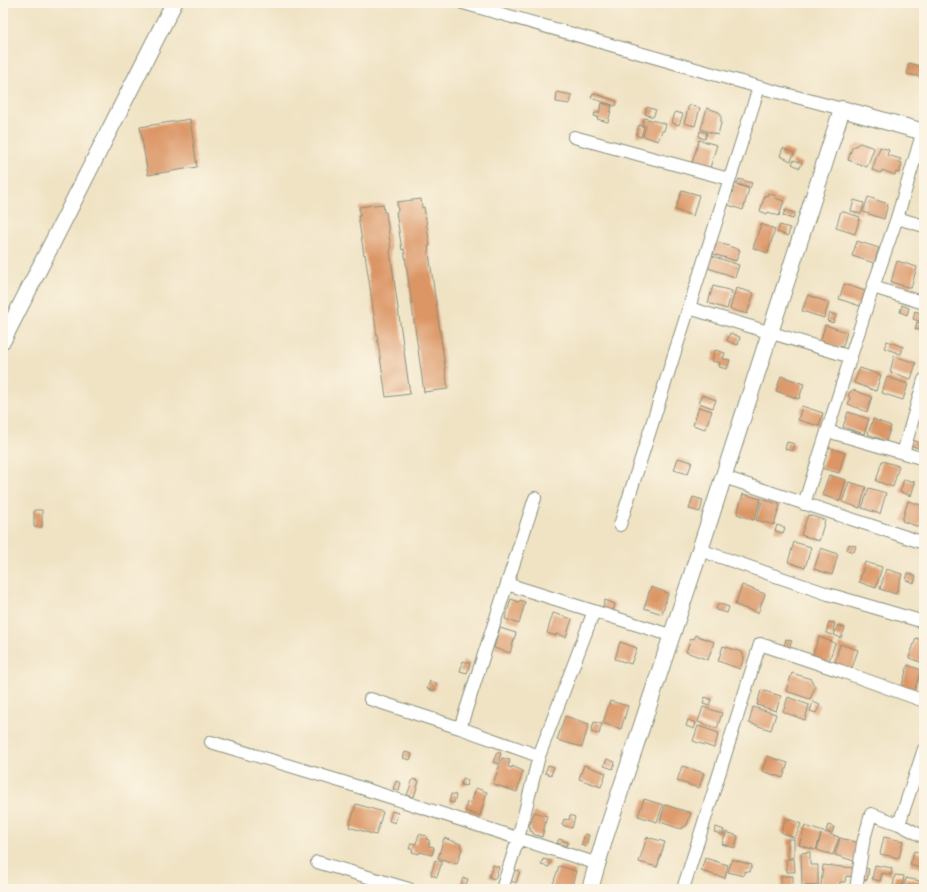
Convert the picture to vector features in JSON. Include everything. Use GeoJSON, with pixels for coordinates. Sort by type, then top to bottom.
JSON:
{"type":"FeatureCollection","features":[{"type":"Feature","properties":{"kind":"street"},"geometry":{"type":"LineString","coordinates":[[3,340],[174,3]]}},
{"type":"Feature","properties":{"kind":"street"},"geometry":{"type":"LineString","coordinates":[[463,3],[759,87],[924,131],[804,504]]}},
{"type":"Feature","properties":{"kind":"street"},"geometry":{"type":"LineString","coordinates":[[620,525],[759,87]]}},
{"type":"Feature","properties":{"kind":"street"},"geometry":{"type":"LineString","coordinates":[[590,889],[605,837],[673,636],[842,109]]}},
{"type":"Feature","properties":{"kind":"street"},"geometry":{"type":"LineString","coordinates":[[574,137],[729,179]]}},
{"type":"Feature","properties":{"kind":"street"},"geometry":{"type":"LineString","coordinates":[[897,218],[924,226]]}},
{"type":"Feature","properties":{"kind":"street"},"geometry":{"type":"LineString","coordinates":[[873,287],[924,303]]}},
{"type":"Feature","properties":{"kind":"street"},"geometry":{"type":"LineString","coordinates":[[689,308],[851,357]]}},
{"type":"Feature","properties":{"kind":"street"},"geometry":{"type":"LineString","coordinates":[[903,453],[924,380]]}},
{"type":"Feature","properties":{"kind":"street"},"geometry":{"type":"LineString","coordinates":[[827,431],[924,459]]}},
{"type":"Feature","properties":{"kind":"street"},"geometry":{"type":"LineString","coordinates":[[724,477],[924,543]]}},
{"type":"Feature","properties":{"kind":"street"},"geometry":{"type":"LineString","coordinates":[[460,728],[535,498]]}},
{"type":"Feature","properties":{"kind":"street"},"geometry":{"type":"LineString","coordinates":[[700,550],[828,594],[924,622]]}},
{"type":"Feature","properties":{"kind":"street"},"geometry":{"type":"LineString","coordinates":[[507,584],[673,636]]}},
{"type":"Feature","properties":{"kind":"street"},"geometry":{"type":"LineString","coordinates":[[502,889],[518,839],[539,756],[594,611]]}},
{"type":"Feature","properties":{"kind":"street"},"geometry":{"type":"LineString","coordinates":[[683,889],[760,644],[924,701]]}},
{"type":"Feature","properties":{"kind":"street"},"geometry":{"type":"LineString","coordinates":[[370,700],[460,728],[539,756]]}},
{"type":"Feature","properties":{"kind":"street"},"geometry":{"type":"LineString","coordinates":[[211,742],[343,782],[598,864]]}},
{"type":"Feature","properties":{"kind":"street"},"geometry":{"type":"LineString","coordinates":[[900,824],[924,749]]}},
{"type":"Feature","properties":{"kind":"street"},"geometry":{"type":"LineString","coordinates":[[856,889],[863,843],[871,814],[900,824],[924,837]]}},
{"type":"Feature","properties":{"kind":"street"},"geometry":{"type":"LineString","coordinates":[[318,862],[408,889]]}},
{"type":"Feature","properties":{"kind":"building"},"geometry":{"type":"Polygon","coordinates":[[[909,63],[923,67],[921,77],[907,74],[909,63]]]}},
{"type":"Feature","properties":{"kind":"building"},"geometry":{"type":"Polygon","coordinates":[[[557,92],[572,95],[570,104],[556,102],[557,92]]]}},
{"type":"Feature","properties":{"kind":"building"},"geometry":{"type":"Polygon","coordinates":[[[593,93],[617,101],[616,106],[591,98],[593,93]]]}},
{"type":"Feature","properties":{"kind":"building"},"geometry":{"type":"Polygon","coordinates":[[[602,103],[612,106],[608,122],[597,119],[598,117],[594,116],[595,113],[599,113],[602,103]]]}},
{"type":"Feature","properties":{"kind":"building"},"geometry":{"type":"Polygon","coordinates":[[[689,105],[700,108],[695,126],[684,123],[689,105]]]}},
{"type":"Feature","properties":{"kind":"building"},"geometry":{"type":"Polygon","coordinates":[[[647,107],[656,110],[653,117],[645,114],[647,107]]]}},
{"type":"Feature","properties":{"kind":"building"},"geometry":{"type":"Polygon","coordinates":[[[707,108],[719,112],[721,115],[718,135],[701,129],[707,108]]]}},
{"type":"Feature","properties":{"kind":"building"},"geometry":{"type":"Polygon","coordinates":[[[675,112],[683,114],[679,125],[672,123],[675,112]]]}},
{"type":"Feature","properties":{"kind":"building"},"geometry":{"type":"Polygon","coordinates":[[[644,118],[666,124],[658,141],[643,136],[646,126],[642,125],[644,118]]]}},
{"type":"Feature","properties":{"kind":"building"},"geometry":{"type":"Polygon","coordinates":[[[190,119],[197,167],[148,175],[140,127],[190,119]]]}},
{"type":"Feature","properties":{"kind":"building"},"geometry":{"type":"Polygon","coordinates":[[[639,125],[644,127],[641,137],[636,135],[639,125]]]}},
{"type":"Feature","properties":{"kind":"building"},"geometry":{"type":"Polygon","coordinates":[[[700,131],[707,133],[705,139],[699,137],[700,131]]]}},
{"type":"Feature","properties":{"kind":"building"},"geometry":{"type":"Polygon","coordinates":[[[699,140],[717,145],[709,171],[691,166],[699,140]]]}},
{"type":"Feature","properties":{"kind":"building"},"geometry":{"type":"Polygon","coordinates":[[[860,143],[874,148],[867,167],[848,160],[852,148],[860,143]]]}},
{"type":"Feature","properties":{"kind":"building"},"geometry":{"type":"Polygon","coordinates":[[[880,147],[889,150],[887,155],[901,159],[899,162],[902,163],[899,173],[896,172],[895,175],[882,170],[881,173],[872,170],[880,147]]]}},
{"type":"Feature","properties":{"kind":"building"},"geometry":{"type":"Polygon","coordinates":[[[783,148],[794,153],[791,161],[780,156],[783,148]]]}},
{"type":"Feature","properties":{"kind":"building"},"geometry":{"type":"Polygon","coordinates":[[[794,160],[802,163],[800,168],[792,164],[794,160]]]}},
{"type":"Feature","properties":{"kind":"building"},"geometry":{"type":"Polygon","coordinates":[[[739,179],[752,183],[750,188],[737,184],[739,179]]]}},
{"type":"Feature","properties":{"kind":"building"},"geometry":{"type":"Polygon","coordinates":[[[735,184],[749,189],[743,210],[728,205],[735,184]]]}},
{"type":"Feature","properties":{"kind":"building"},"geometry":{"type":"Polygon","coordinates":[[[682,190],[699,195],[693,216],[675,210],[682,190]]]}},
{"type":"Feature","properties":{"kind":"building"},"geometry":{"type":"Polygon","coordinates":[[[768,193],[776,196],[775,198],[784,201],[779,216],[760,211],[765,195],[767,196],[768,193]]]}},
{"type":"Feature","properties":{"kind":"building"},"geometry":{"type":"Polygon","coordinates":[[[868,197],[888,204],[884,219],[863,212],[868,197]]]}},
{"type":"Feature","properties":{"kind":"building"},"geometry":{"type":"Polygon","coordinates":[[[421,199],[422,208],[424,207],[430,246],[428,246],[448,389],[424,392],[404,249],[402,250],[396,212],[398,211],[397,202],[421,199]]]}},
{"type":"Feature","properties":{"kind":"building"},"geometry":{"type":"Polygon","coordinates":[[[854,200],[864,203],[861,214],[851,211],[854,200]]]}},
{"type":"Feature","properties":{"kind":"building"},"geometry":{"type":"Polygon","coordinates":[[[383,204],[384,212],[386,212],[410,394],[386,397],[358,216],[360,216],[359,207],[383,204]]]}},
{"type":"Feature","properties":{"kind":"building"},"geometry":{"type":"Polygon","coordinates":[[[785,210],[795,213],[793,219],[783,216],[785,210]]]}},
{"type":"Feature","properties":{"kind":"building"},"geometry":{"type":"Polygon","coordinates":[[[841,211],[860,217],[855,234],[836,228],[841,211]]]}},
{"type":"Feature","properties":{"kind":"building"},"geometry":{"type":"Polygon","coordinates":[[[761,224],[775,229],[768,253],[753,248],[761,224]]]}},
{"type":"Feature","properties":{"kind":"building"},"geometry":{"type":"Polygon","coordinates":[[[780,225],[790,228],[788,236],[777,232],[780,225]]]}},
{"type":"Feature","properties":{"kind":"building"},"geometry":{"type":"Polygon","coordinates":[[[857,241],[879,248],[874,263],[852,256],[857,241]]]}},
{"type":"Feature","properties":{"kind":"building"},"geometry":{"type":"Polygon","coordinates":[[[717,242],[740,250],[736,261],[713,254],[717,242]]]}},
{"type":"Feature","properties":{"kind":"building"},"geometry":{"type":"Polygon","coordinates":[[[712,256],[739,265],[735,277],[708,268],[712,256]]]}},
{"type":"Feature","properties":{"kind":"building"},"geometry":{"type":"Polygon","coordinates":[[[897,261],[917,267],[911,288],[891,282],[897,261]]]}},
{"type":"Feature","properties":{"kind":"building"},"geometry":{"type":"Polygon","coordinates":[[[844,284],[865,291],[860,306],[839,299],[844,284]]]}},
{"type":"Feature","properties":{"kind":"building"},"geometry":{"type":"Polygon","coordinates":[[[713,286],[732,291],[727,309],[708,303],[713,286]]]}},
{"type":"Feature","properties":{"kind":"building"},"geometry":{"type":"Polygon","coordinates":[[[736,288],[754,293],[747,314],[730,309],[736,288]]]}},
{"type":"Feature","properties":{"kind":"building"},"geometry":{"type":"Polygon","coordinates":[[[808,295],[829,303],[824,318],[802,311],[808,295]]]}},
{"type":"Feature","properties":{"kind":"building"},"geometry":{"type":"Polygon","coordinates":[[[902,305],[909,308],[907,315],[900,312],[902,305]]]}},
{"type":"Feature","properties":{"kind":"building"},"geometry":{"type":"Polygon","coordinates":[[[915,311],[924,314],[924,323],[913,319],[915,311]]]}},
{"type":"Feature","properties":{"kind":"building"},"geometry":{"type":"Polygon","coordinates":[[[830,313],[836,315],[833,323],[827,321],[830,313]]]}},
{"type":"Feature","properties":{"kind":"building"},"geometry":{"type":"Polygon","coordinates":[[[917,322],[924,324],[924,331],[915,329],[917,322]]]}},
{"type":"Feature","properties":{"kind":"building"},"geometry":{"type":"Polygon","coordinates":[[[825,325],[847,332],[843,346],[838,348],[820,343],[825,325]]]}},
{"type":"Feature","properties":{"kind":"building"},"geometry":{"type":"Polygon","coordinates":[[[730,333],[740,337],[738,345],[727,341],[730,333]]]}},
{"type":"Feature","properties":{"kind":"building"},"geometry":{"type":"Polygon","coordinates":[[[887,341],[903,347],[901,354],[884,348],[887,341]]]}},
{"type":"Feature","properties":{"kind":"building"},"geometry":{"type":"Polygon","coordinates":[[[715,350],[725,353],[723,359],[730,360],[727,369],[719,367],[720,363],[712,361],[715,350]]]}},
{"type":"Feature","properties":{"kind":"building"},"geometry":{"type":"Polygon","coordinates":[[[894,356],[916,363],[911,379],[890,372],[894,356]]]}},
{"type":"Feature","properties":{"kind":"building"},"geometry":{"type":"Polygon","coordinates":[[[860,368],[881,375],[876,391],[854,383],[860,368]]]}},
{"type":"Feature","properties":{"kind":"building"},"geometry":{"type":"Polygon","coordinates":[[[781,376],[804,384],[799,399],[776,391],[781,376]]]}},
{"type":"Feature","properties":{"kind":"building"},"geometry":{"type":"Polygon","coordinates":[[[887,377],[908,384],[903,400],[882,393],[887,377]]]}},
{"type":"Feature","properties":{"kind":"building"},"geometry":{"type":"Polygon","coordinates":[[[853,390],[872,397],[867,412],[848,404],[850,399],[848,394],[853,390]]]}},
{"type":"Feature","properties":{"kind":"building"},"geometry":{"type":"Polygon","coordinates":[[[702,395],[716,400],[713,408],[699,403],[702,395]]]}},
{"type":"Feature","properties":{"kind":"building"},"geometry":{"type":"Polygon","coordinates":[[[802,406],[823,413],[819,426],[798,420],[802,406]]]}},
{"type":"Feature","properties":{"kind":"building"},"geometry":{"type":"Polygon","coordinates":[[[699,407],[712,411],[705,429],[693,425],[699,407]]]}},
{"type":"Feature","properties":{"kind":"building"},"geometry":{"type":"Polygon","coordinates":[[[848,412],[869,419],[864,434],[843,427],[848,412]]]}},
{"type":"Feature","properties":{"kind":"building"},"geometry":{"type":"Polygon","coordinates":[[[873,419],[891,426],[886,441],[868,434],[873,419]]]}},
{"type":"Feature","properties":{"kind":"building"},"geometry":{"type":"Polygon","coordinates":[[[913,440],[920,443],[918,448],[910,445],[913,440]]]}},
{"type":"Feature","properties":{"kind":"building"},"geometry":{"type":"Polygon","coordinates":[[[787,442],[795,444],[793,451],[785,449],[787,442]]]}},
{"type":"Feature","properties":{"kind":"building"},"geometry":{"type":"Polygon","coordinates":[[[828,447],[845,453],[839,473],[821,468],[828,447]]]}},
{"type":"Feature","properties":{"kind":"building"},"geometry":{"type":"Polygon","coordinates":[[[678,458],[692,462],[688,474],[674,470],[678,458]]]}},
{"type":"Feature","properties":{"kind":"building"},"geometry":{"type":"Polygon","coordinates":[[[882,461],[899,466],[893,487],[876,481],[882,461]]]}},
{"type":"Feature","properties":{"kind":"building"},"geometry":{"type":"Polygon","coordinates":[[[829,475],[846,480],[840,501],[822,495],[829,475]]]}},
{"type":"Feature","properties":{"kind":"building"},"geometry":{"type":"Polygon","coordinates":[[[904,479],[915,482],[911,496],[900,492],[904,479]]]}},
{"type":"Feature","properties":{"kind":"building"},"geometry":{"type":"Polygon","coordinates":[[[849,482],[866,487],[860,508],[842,502],[849,482]]]}},
{"type":"Feature","properties":{"kind":"building"},"geometry":{"type":"Polygon","coordinates":[[[869,488],[886,493],[880,514],[862,508],[869,488]]]}},
{"type":"Feature","properties":{"kind":"building"},"geometry":{"type":"Polygon","coordinates":[[[743,494],[761,499],[754,520],[737,514],[743,494]]]}},
{"type":"Feature","properties":{"kind":"building"},"geometry":{"type":"Polygon","coordinates":[[[693,497],[703,500],[700,512],[689,509],[693,497]]]}},
{"type":"Feature","properties":{"kind":"building"},"geometry":{"type":"Polygon","coordinates":[[[763,499],[780,505],[774,525],[756,520],[763,499]]]}},
{"type":"Feature","properties":{"kind":"building"},"geometry":{"type":"Polygon","coordinates":[[[908,501],[924,506],[919,527],[902,521],[908,501]]]}},
{"type":"Feature","properties":{"kind":"building"},"geometry":{"type":"Polygon","coordinates":[[[34,510],[42,510],[42,527],[34,527],[34,510]]]}},
{"type":"Feature","properties":{"kind":"building"},"geometry":{"type":"Polygon","coordinates":[[[808,515],[825,520],[819,541],[801,535],[808,515]]]}},
{"type":"Feature","properties":{"kind":"building"},"geometry":{"type":"Polygon","coordinates":[[[777,525],[785,528],[783,533],[775,531],[777,525]]]}},
{"type":"Feature","properties":{"kind":"building"},"geometry":{"type":"Polygon","coordinates":[[[794,542],[811,547],[805,568],[788,562],[794,542]]]}},
{"type":"Feature","properties":{"kind":"building"},"geometry":{"type":"Polygon","coordinates":[[[849,544],[856,546],[854,552],[847,550],[849,544]]]}},
{"type":"Feature","properties":{"kind":"building"},"geometry":{"type":"Polygon","coordinates":[[[821,548],[838,554],[832,575],[814,569],[821,548]]]}},
{"type":"Feature","properties":{"kind":"building"},"geometry":{"type":"Polygon","coordinates":[[[865,562],[882,567],[876,588],[859,582],[865,562]]]}},
{"type":"Feature","properties":{"kind":"building"},"geometry":{"type":"Polygon","coordinates":[[[886,569],[902,574],[896,594],[880,589],[886,569]]]}},
{"type":"Feature","properties":{"kind":"building"},"geometry":{"type":"Polygon","coordinates":[[[908,573],[916,576],[914,583],[906,580],[908,573]]]}},
{"type":"Feature","properties":{"kind":"building"},"geometry":{"type":"Polygon","coordinates":[[[742,585],[765,594],[758,613],[735,605],[742,585]]]}},
{"type":"Feature","properties":{"kind":"building"},"geometry":{"type":"Polygon","coordinates":[[[651,587],[668,593],[662,614],[644,608],[651,587]]]}},
{"type":"Feature","properties":{"kind":"building"},"geometry":{"type":"Polygon","coordinates":[[[511,599],[519,602],[520,600],[525,602],[519,624],[505,619],[511,599]]]}},
{"type":"Feature","properties":{"kind":"building"},"geometry":{"type":"Polygon","coordinates":[[[605,600],[615,604],[613,612],[602,609],[605,600]]]}},
{"type":"Feature","properties":{"kind":"building"},"geometry":{"type":"Polygon","coordinates":[[[718,603],[729,607],[727,613],[716,610],[718,603]]]}},
{"type":"Feature","properties":{"kind":"building"},"geometry":{"type":"Polygon","coordinates":[[[553,613],[572,619],[566,637],[547,633],[553,613]]]}},
{"type":"Feature","properties":{"kind":"building"},"geometry":{"type":"Polygon","coordinates":[[[829,622],[835,623],[832,635],[826,633],[829,622]]]}},
{"type":"Feature","properties":{"kind":"building"},"geometry":{"type":"Polygon","coordinates":[[[838,625],[845,628],[841,638],[834,635],[838,625]]]}},
{"type":"Feature","properties":{"kind":"building"},"geometry":{"type":"Polygon","coordinates":[[[500,628],[516,633],[510,653],[494,648],[500,628]]]}},
{"type":"Feature","properties":{"kind":"building"},"geometry":{"type":"Polygon","coordinates":[[[695,635],[714,642],[708,660],[686,652],[691,638],[694,639],[695,635]]]}},
{"type":"Feature","properties":{"kind":"building"},"geometry":{"type":"Polygon","coordinates":[[[819,637],[835,643],[828,664],[811,659],[819,637]]]}},
{"type":"Feature","properties":{"kind":"building"},"geometry":{"type":"Polygon","coordinates":[[[916,638],[924,641],[923,663],[909,658],[916,638]]]}},
{"type":"Feature","properties":{"kind":"building"},"geometry":{"type":"Polygon","coordinates":[[[786,639],[792,641],[789,648],[784,646],[786,639]]]}},
{"type":"Feature","properties":{"kind":"building"},"geometry":{"type":"Polygon","coordinates":[[[620,642],[637,648],[631,664],[615,659],[620,642]]]}},
{"type":"Feature","properties":{"kind":"building"},"geometry":{"type":"Polygon","coordinates":[[[840,644],[858,650],[851,671],[834,665],[840,644]]]}},
{"type":"Feature","properties":{"kind":"building"},"geometry":{"type":"Polygon","coordinates":[[[723,646],[742,652],[744,658],[740,669],[718,661],[723,646]]]}},
{"type":"Feature","properties":{"kind":"building"},"geometry":{"type":"Polygon","coordinates":[[[463,661],[470,663],[467,673],[460,671],[463,661]]]}},
{"type":"Feature","properties":{"kind":"building"},"geometry":{"type":"Polygon","coordinates":[[[908,665],[921,670],[914,692],[901,688],[908,665]]]}},
{"type":"Feature","properties":{"kind":"building"},"geometry":{"type":"Polygon","coordinates":[[[792,673],[811,679],[815,687],[810,699],[786,691],[792,673]]]}},
{"type":"Feature","properties":{"kind":"building"},"geometry":{"type":"Polygon","coordinates":[[[430,681],[437,683],[434,691],[427,689],[430,681]]]}},
{"type":"Feature","properties":{"kind":"building"},"geometry":{"type":"Polygon","coordinates":[[[761,690],[781,696],[776,711],[757,705],[761,690]]]}},
{"type":"Feature","properties":{"kind":"building"},"geometry":{"type":"Polygon","coordinates":[[[705,697],[711,699],[709,706],[703,704],[705,697]]]}},
{"type":"Feature","properties":{"kind":"building"},"geometry":{"type":"Polygon","coordinates":[[[788,697],[809,705],[805,720],[783,712],[788,697]]]}},
{"type":"Feature","properties":{"kind":"building"},"geometry":{"type":"Polygon","coordinates":[[[610,701],[628,706],[621,729],[603,723],[610,701]]]}},
{"type":"Feature","properties":{"kind":"building"},"geometry":{"type":"Polygon","coordinates":[[[813,702],[820,705],[816,713],[810,711],[813,702]]]}},
{"type":"Feature","properties":{"kind":"building"},"geometry":{"type":"Polygon","coordinates":[[[703,707],[722,713],[717,729],[698,722],[703,707]]]}},
{"type":"Feature","properties":{"kind":"building"},"geometry":{"type":"Polygon","coordinates":[[[753,707],[776,714],[771,730],[749,723],[753,707]]]}},
{"type":"Feature","properties":{"kind":"building"},"geometry":{"type":"Polygon","coordinates":[[[565,716],[589,724],[582,747],[557,740],[565,716]]]}},
{"type":"Feature","properties":{"kind":"building"},"geometry":{"type":"Polygon","coordinates":[[[688,720],[696,723],[694,729],[686,726],[688,720]]]}},
{"type":"Feature","properties":{"kind":"building"},"geometry":{"type":"Polygon","coordinates":[[[594,722],[602,724],[599,734],[591,732],[594,722]]]}},
{"type":"Feature","properties":{"kind":"building"},"geometry":{"type":"Polygon","coordinates":[[[698,726],[719,733],[714,748],[693,741],[698,726]]]}},
{"type":"Feature","properties":{"kind":"building"},"geometry":{"type":"Polygon","coordinates":[[[405,752],[412,754],[410,760],[403,758],[405,752]]]}},
{"type":"Feature","properties":{"kind":"building"},"geometry":{"type":"Polygon","coordinates":[[[497,752],[501,753],[498,764],[493,762],[497,752]]]}},
{"type":"Feature","properties":{"kind":"building"},"geometry":{"type":"Polygon","coordinates":[[[767,756],[788,763],[783,778],[762,771],[767,756]]]}},
{"type":"Feature","properties":{"kind":"building"},"geometry":{"type":"Polygon","coordinates":[[[502,758],[510,760],[508,767],[512,768],[512,766],[523,771],[517,792],[493,784],[502,758]]]}},
{"type":"Feature","properties":{"kind":"building"},"geometry":{"type":"Polygon","coordinates":[[[607,759],[615,762],[613,769],[604,766],[607,759]]]}},
{"type":"Feature","properties":{"kind":"building"},"geometry":{"type":"Polygon","coordinates":[[[548,765],[554,767],[551,775],[545,773],[548,765]]]}},
{"type":"Feature","properties":{"kind":"building"},"geometry":{"type":"Polygon","coordinates":[[[584,765],[606,773],[601,787],[579,779],[584,765]]]}},
{"type":"Feature","properties":{"kind":"building"},"geometry":{"type":"Polygon","coordinates":[[[682,766],[704,773],[699,788],[677,781],[682,766]]]}},
{"type":"Feature","properties":{"kind":"building"},"geometry":{"type":"Polygon","coordinates":[[[463,778],[468,780],[466,786],[461,785],[463,778]]]}},
{"type":"Feature","properties":{"kind":"building"},"geometry":{"type":"Polygon","coordinates":[[[413,779],[419,781],[414,797],[407,795],[413,779]]]}},
{"type":"Feature","properties":{"kind":"building"},"geometry":{"type":"Polygon","coordinates":[[[396,781],[401,783],[399,791],[393,789],[396,781]]]}},
{"type":"Feature","properties":{"kind":"building"},"geometry":{"type":"Polygon","coordinates":[[[476,788],[487,792],[480,816],[465,811],[467,802],[471,803],[476,788]]]}},
{"type":"Feature","properties":{"kind":"building"},"geometry":{"type":"Polygon","coordinates":[[[451,794],[456,795],[454,803],[449,802],[451,794]]]}},
{"type":"Feature","properties":{"kind":"building"},"geometry":{"type":"Polygon","coordinates":[[[644,799],[663,805],[657,822],[638,816],[644,799]]]}},
{"type":"Feature","properties":{"kind":"building"},"geometry":{"type":"Polygon","coordinates":[[[356,804],[383,812],[376,835],[349,827],[356,804]]]}},
{"type":"Feature","properties":{"kind":"building"},"geometry":{"type":"Polygon","coordinates":[[[665,805],[691,813],[687,825],[681,829],[660,822],[665,805]]]}},
{"type":"Feature","properties":{"kind":"building"},"geometry":{"type":"Polygon","coordinates":[[[392,811],[398,813],[395,823],[389,821],[392,811]]]}},
{"type":"Feature","properties":{"kind":"building"},"geometry":{"type":"Polygon","coordinates":[[[534,812],[547,816],[542,837],[533,834],[533,832],[530,831],[531,828],[529,827],[534,812]]]}},
{"type":"Feature","properties":{"kind":"building"},"geometry":{"type":"Polygon","coordinates":[[[570,815],[575,817],[572,828],[562,825],[564,819],[569,820],[570,815]]]}},
{"type":"Feature","properties":{"kind":"building"},"geometry":{"type":"Polygon","coordinates":[[[786,818],[801,824],[795,838],[781,832],[786,818]]]}},
{"type":"Feature","properties":{"kind":"building"},"geometry":{"type":"Polygon","coordinates":[[[828,825],[834,827],[832,833],[826,831],[828,825]]]}},
{"type":"Feature","properties":{"kind":"building"},"geometry":{"type":"Polygon","coordinates":[[[805,826],[839,837],[833,855],[817,850],[821,834],[816,850],[799,845],[805,826]]]}},
{"type":"Feature","properties":{"kind":"building"},"geometry":{"type":"Polygon","coordinates":[[[716,827],[724,830],[723,835],[714,832],[716,827]]]}},
{"type":"Feature","properties":{"kind":"building"},"geometry":{"type":"Polygon","coordinates":[[[726,832],[738,836],[735,848],[722,844],[726,832]]]}},
{"type":"Feature","properties":{"kind":"building"},"geometry":{"type":"Polygon","coordinates":[[[419,834],[427,836],[426,839],[429,840],[429,846],[434,847],[432,855],[420,852],[419,854],[412,852],[413,849],[409,849],[411,843],[416,844],[419,834]]]}},
{"type":"Feature","properties":{"kind":"building"},"geometry":{"type":"Polygon","coordinates":[[[585,834],[589,835],[586,847],[581,845],[585,834]]]}},
{"type":"Feature","properties":{"kind":"building"},"geometry":{"type":"Polygon","coordinates":[[[647,837],[665,842],[657,867],[639,862],[647,837]]]}},
{"type":"Feature","properties":{"kind":"building"},"geometry":{"type":"Polygon","coordinates":[[[884,837],[903,841],[899,858],[880,854],[884,837]]]}},
{"type":"Feature","properties":{"kind":"building"},"geometry":{"type":"Polygon","coordinates":[[[444,838],[461,844],[460,847],[462,848],[457,864],[438,858],[444,838]]]}},
{"type":"Feature","properties":{"kind":"building"},"geometry":{"type":"Polygon","coordinates":[[[840,838],[859,843],[854,861],[835,855],[840,838]]]}},
{"type":"Feature","properties":{"kind":"building"},"geometry":{"type":"Polygon","coordinates":[[[559,839],[568,842],[566,846],[557,843],[559,839]]]}},
{"type":"Feature","properties":{"kind":"building"},"geometry":{"type":"Polygon","coordinates":[[[788,839],[794,839],[794,858],[788,858],[788,839]]]}},
{"type":"Feature","properties":{"kind":"building"},"geometry":{"type":"Polygon","coordinates":[[[914,851],[924,854],[924,869],[910,865],[914,851]]]}},
{"type":"Feature","properties":{"kind":"building"},"geometry":{"type":"Polygon","coordinates":[[[810,852],[810,865],[818,865],[818,885],[802,886],[801,853],[810,852]]]}},
{"type":"Feature","properties":{"kind":"building"},"geometry":{"type":"Polygon","coordinates":[[[705,858],[728,865],[725,878],[701,871],[705,858]]]}},
{"type":"Feature","properties":{"kind":"building"},"geometry":{"type":"Polygon","coordinates":[[[543,859],[551,861],[549,867],[541,865],[543,859]]]}},
{"type":"Feature","properties":{"kind":"building"},"geometry":{"type":"Polygon","coordinates":[[[732,859],[752,865],[750,872],[745,871],[743,876],[728,872],[732,859]]]}},
{"type":"Feature","properties":{"kind":"building"},"geometry":{"type":"Polygon","coordinates":[[[786,859],[794,859],[795,872],[787,872],[786,859]]]}},
{"type":"Feature","properties":{"kind":"building"},"geometry":{"type":"Polygon","coordinates":[[[435,860],[442,862],[437,877],[431,875],[435,860]]]}},
{"type":"Feature","properties":{"kind":"building"},"geometry":{"type":"Polygon","coordinates":[[[493,865],[499,867],[495,879],[489,877],[493,865]]]}},
{"type":"Feature","properties":{"kind":"building"},"geometry":{"type":"Polygon","coordinates":[[[823,865],[854,868],[853,877],[846,876],[845,882],[840,882],[839,888],[821,886],[823,865]]]}},
{"type":"Feature","properties":{"kind":"building"},"geometry":{"type":"Polygon","coordinates":[[[875,865],[892,868],[891,875],[882,873],[880,881],[872,879],[875,865]]]}},
{"type":"Feature","properties":{"kind":"building"},"geometry":{"type":"Polygon","coordinates":[[[559,866],[576,871],[571,889],[552,887],[559,866]]]}},
{"type":"Feature","properties":{"kind":"building"},"geometry":{"type":"Polygon","coordinates":[[[863,868],[869,869],[867,880],[861,879],[863,868]]]}},
{"type":"Feature","properties":{"kind":"building"},"geometry":{"type":"Polygon","coordinates":[[[514,870],[520,871],[516,883],[511,881],[514,870]]]}},
{"type":"Feature","properties":{"kind":"building"},"geometry":{"type":"Polygon","coordinates":[[[895,875],[904,876],[902,888],[893,886],[895,875]]]}},
{"type":"Feature","properties":{"kind":"building"},"geometry":{"type":"Polygon","coordinates":[[[781,876],[793,876],[793,889],[782,889],[781,876]]]}},
{"type":"Feature","properties":{"kind":"building"},"geometry":{"type":"Polygon","coordinates":[[[463,878],[468,879],[465,888],[460,887],[463,878]]]}},
{"type":"Feature","properties":{"kind":"building"},"geometry":{"type":"Polygon","coordinates":[[[906,878],[920,881],[918,889],[904,888],[906,878]]]}}]}
